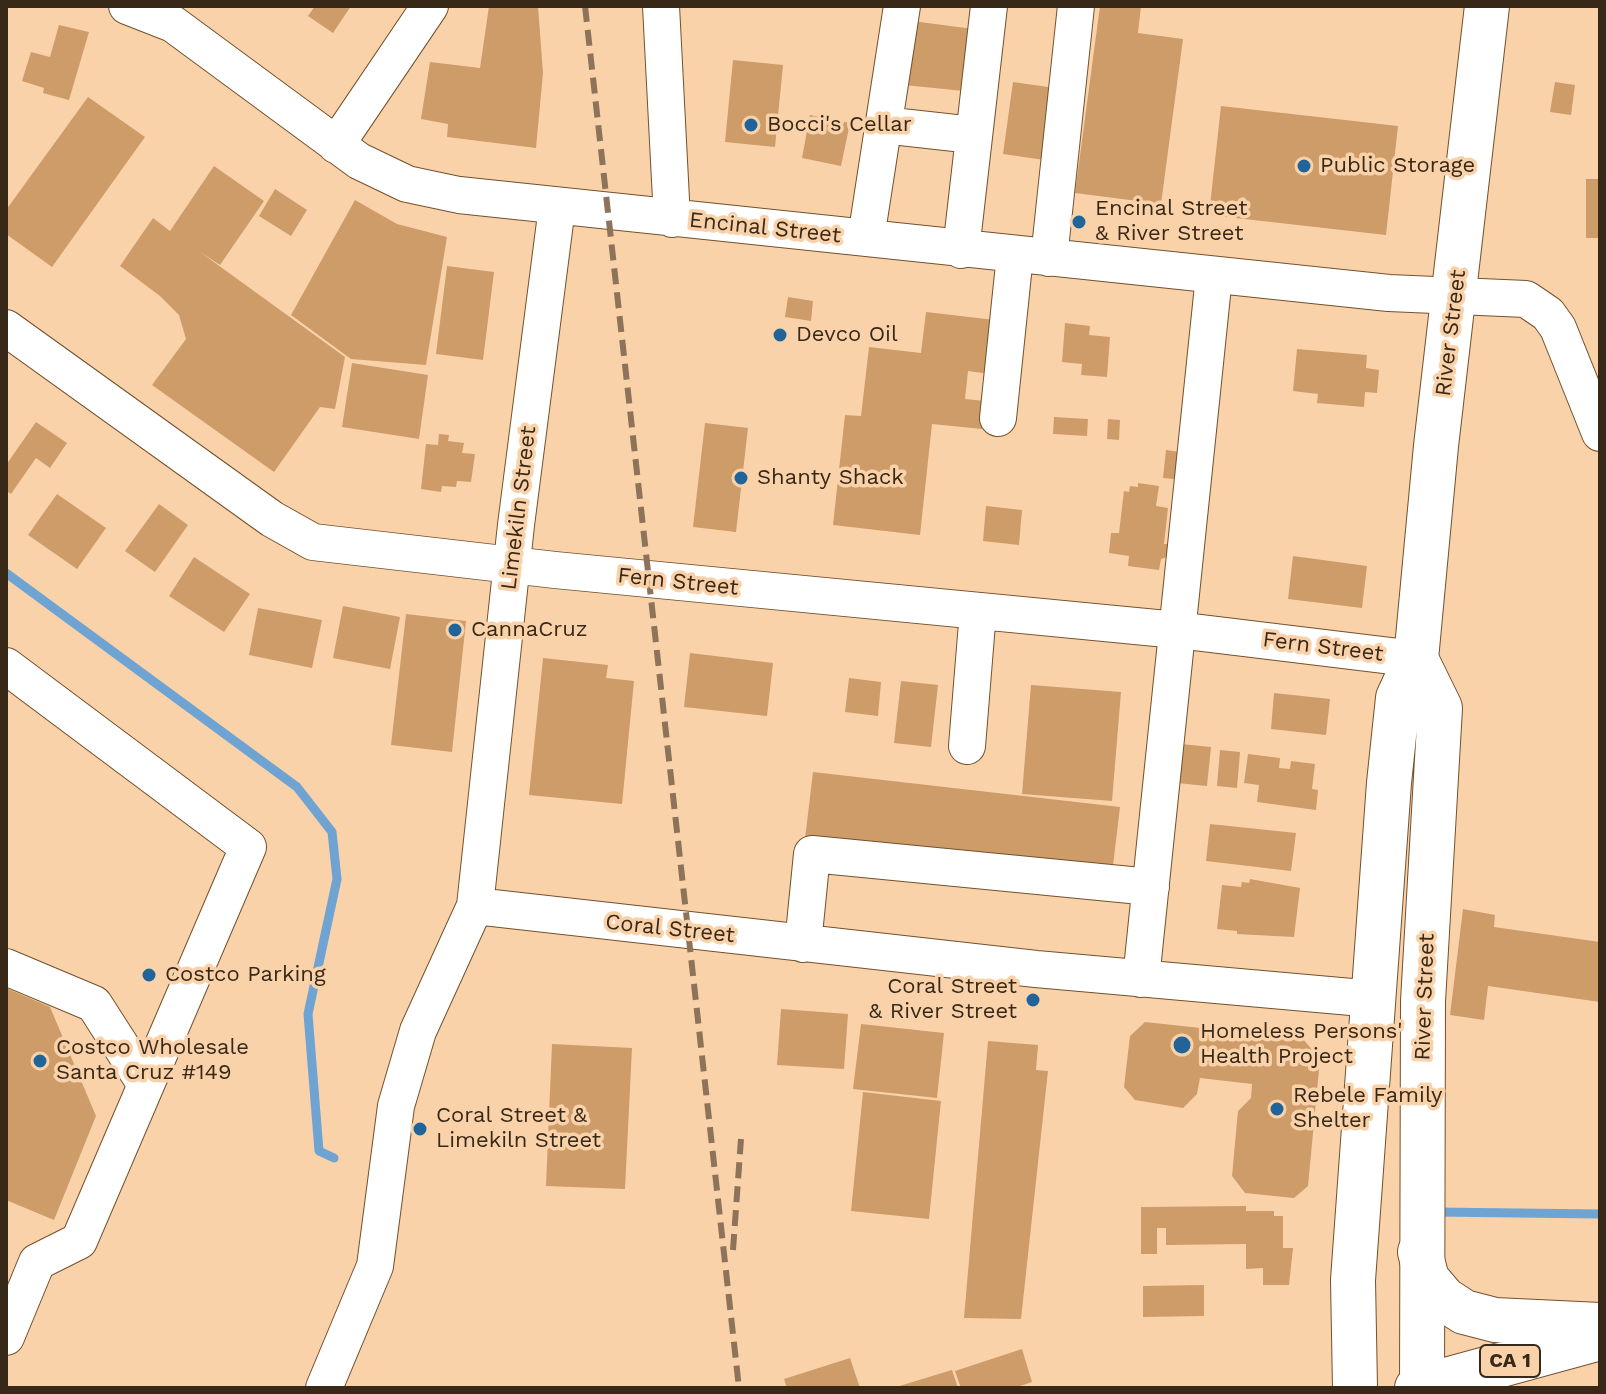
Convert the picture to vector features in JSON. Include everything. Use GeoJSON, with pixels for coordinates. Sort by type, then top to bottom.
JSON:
{"type":"FeatureCollection","features":[{"type":"Feature","properties":{"kind":"main road","name":"River Street"},"geometry":{"type":"LineString","coordinates":[[1355,1388],[1353,1280],[1380,887],[1398,698],[1416,659],[1436,446],[1456,295],[1487,6]]}},
{"type":"Feature","properties":{"kind":"main road","name":"River Street"},"geometry":{"type":"LineString","coordinates":[[1416,659],[1440,708],[1423,1001],[1420,1387]]}},
{"type":"Feature","properties":{"kind":"main road"},"geometry":{"type":"LineString","coordinates":[[1420,1252],[1427,1279],[1444,1299],[1464,1312],[1495,1320],[1600,1325]]}},
{"type":"Feature","properties":{"kind":"main road","name":"CA 1"},"geometry":{"type":"LineString","coordinates":[[1420,1387],[1600,1338]]}},
{"type":"Feature","properties":{"kind":"street","name":"Encinal Street"},"geometry":{"type":"LineString","coordinates":[[127,6],[173,24],[336,145],[407,184],[459,195],[1214,276],[1389,293],[1526,299],[1548,314],[1558,328],[1600,433]]}},
{"type":"Feature","properties":{"kind":"street"},"geometry":{"type":"LineString","coordinates":[[336,145],[430,6]]}},
{"type":"Feature","properties":{"kind":"street"},"geometry":{"type":"LineString","coordinates":[[661,6],[672,219]]}},
{"type":"Feature","properties":{"kind":"street"},"geometry":{"type":"LineString","coordinates":[[866,238],[902,6]]}},
{"type":"Feature","properties":{"kind":"street"},"geometry":{"type":"LineString","coordinates":[[961,250],[989,6]]}},
{"type":"Feature","properties":{"kind":"street"},"geometry":{"type":"LineString","coordinates":[[998,418],[1032,257],[1076,6]]}},
{"type":"Feature","properties":{"kind":"street"},"geometry":{"type":"LineString","coordinates":[[883,125],[973,135]]}},
{"type":"Feature","properties":{"kind":"street","name":"Limekiln Street"},"geometry":{"type":"LineString","coordinates":[[475,906],[512,565],[557,207]]}},
{"type":"Feature","properties":{"kind":"street"},"geometry":{"type":"LineString","coordinates":[[1141,979],[1214,276]]}},
{"type":"Feature","properties":{"kind":"street","name":"Fern Street"},"geometry":{"type":"LineString","coordinates":[[6,328],[272,519],[313,542],[512,565],[1177,630],[1416,659]]}},
{"type":"Feature","properties":{"kind":"street"},"geometry":{"type":"LineString","coordinates":[[967,746],[978,611]]}},
{"type":"Feature","properties":{"kind":"street"},"geometry":{"type":"LineString","coordinates":[[6,666],[248,847],[79,1241],[37,1262],[6,1337]]}},
{"type":"Feature","properties":{"kind":"street"},"geometry":{"type":"LineString","coordinates":[[803,944],[812,854],[1151,887]]}},
{"type":"Feature","properties":{"kind":"street"},"geometry":{"type":"LineString","coordinates":[[324,1388],[375,1266],[396,1106],[418,1031],[475,906]]}},
{"type":"Feature","properties":{"kind":"street","name":"Coral Street"},"geometry":{"type":"LineString","coordinates":[[475,906],[1141,979],[1374,999]]}},
{"type":"Feature","properties":{"kind":"street"},"geometry":{"type":"LineString","coordinates":[[6,967],[94,1004],[146,1085]]}},
{"type":"Feature","properties":{"kind":"building"},"geometry":{"type":"Polygon","coordinates":[[[315,6],[351,6],[333,33],[308,16],[315,6]]]}},
{"type":"Feature","properties":{"kind":"building"},"geometry":{"type":"Polygon","coordinates":[[[489,6],[538,6],[543,73],[536,148],[447,137],[448,124],[421,119],[430,62],[480,68],[489,6]]]}},
{"type":"Feature","properties":{"kind":"building"},"geometry":{"type":"Polygon","coordinates":[[[1100,6],[1141,6],[1138,33],[1183,39],[1161,204],[1075,193],[1100,6]]]}},
{"type":"Feature","properties":{"kind":"building"},"geometry":{"type":"Polygon","coordinates":[[[912,21],[981,30],[974,92],[904,85],[912,21]]]}},
{"type":"Feature","properties":{"kind":"building"},"geometry":{"type":"Polygon","coordinates":[[[59,25],[89,32],[69,100],[43,93],[44,88],[22,81],[31,52],[50,57],[59,25]]]}},
{"type":"Feature","properties":{"kind":"building"},"geometry":{"type":"Polygon","coordinates":[[[733,60],[783,65],[775,147],[725,142],[733,60]]]}},
{"type":"Feature","properties":{"kind":"building"},"geometry":{"type":"Polygon","coordinates":[[[1013,82],[1062,89],[1051,161],[1003,154],[1013,82]]]}},
{"type":"Feature","properties":{"kind":"building"},"geometry":{"type":"Polygon","coordinates":[[[1555,82],[1575,85],[1571,115],[1550,112],[1555,82]]]}},
{"type":"Feature","properties":{"kind":"building"},"geometry":{"type":"Polygon","coordinates":[[[88,97],[145,137],[52,267],[6,234],[6,210],[88,97]]]}},
{"type":"Feature","properties":{"kind":"building","name":"Public Storage"},"geometry":{"type":"Polygon","coordinates":[[[1221,106],[1398,126],[1386,235],[1209,215],[1221,106]]]}},
{"type":"Feature","properties":{"kind":"building"},"geometry":{"type":"Polygon","coordinates":[[[810,115],[850,123],[841,166],[802,158],[810,115]]]}},
{"type":"Feature","properties":{"kind":"building"},"geometry":{"type":"Polygon","coordinates":[[[214,166],[264,201],[220,265],[200,252],[345,357],[335,409],[320,407],[274,472],[152,385],[186,339],[179,315],[160,296],[120,266],[153,218],[170,231],[214,166]]]}},
{"type":"Feature","properties":{"kind":"building"},"geometry":{"type":"Polygon","coordinates":[[[1586,179],[1600,179],[1600,238],[1586,238],[1586,179]]]}},
{"type":"Feature","properties":{"kind":"building"},"geometry":{"type":"Polygon","coordinates":[[[275,189],[307,210],[291,236],[259,216],[275,189]]]}},
{"type":"Feature","properties":{"kind":"building"},"geometry":{"type":"Polygon","coordinates":[[[355,200],[397,224],[447,237],[426,365],[351,359],[291,315],[355,200]]]}},
{"type":"Feature","properties":{"kind":"building"},"geometry":{"type":"Polygon","coordinates":[[[447,266],[494,272],[483,360],[436,354],[447,266]]]}},
{"type":"Feature","properties":{"kind":"building"},"geometry":{"type":"Polygon","coordinates":[[[788,297],[813,301],[811,321],[785,317],[788,297]]]}},
{"type":"Feature","properties":{"kind":"building"},"geometry":{"type":"Polygon","coordinates":[[[926,312],[995,320],[990,374],[968,371],[965,399],[985,401],[982,429],[932,424],[920,535],[833,525],[845,415],[861,416],[869,347],[921,353],[926,312]]]}},
{"type":"Feature","properties":{"kind":"building"},"geometry":{"type":"Polygon","coordinates":[[[1065,323],[1090,326],[1089,335],[1110,337],[1107,377],[1081,375],[1082,364],[1062,362],[1065,323]]]}},
{"type":"Feature","properties":{"kind":"building"},"geometry":{"type":"Polygon","coordinates":[[[1297,349],[1367,355],[1366,368],[1379,370],[1377,393],[1365,392],[1364,407],[1317,403],[1318,394],[1293,391],[1297,349]]]}},
{"type":"Feature","properties":{"kind":"building"},"geometry":{"type":"Polygon","coordinates":[[[352,363],[428,375],[419,439],[342,427],[352,363]]]}},
{"type":"Feature","properties":{"kind":"building"},"geometry":{"type":"Polygon","coordinates":[[[1054,417],[1088,419],[1087,436],[1053,434],[1054,417]]]}},
{"type":"Feature","properties":{"kind":"building"},"geometry":{"type":"Polygon","coordinates":[[[1108,419],[1120,420],[1119,440],[1107,439],[1108,419]]]}},
{"type":"Feature","properties":{"kind":"building"},"geometry":{"type":"Polygon","coordinates":[[[36,422],[67,443],[50,468],[36,458],[11,494],[6,491],[6,465],[36,422]]]}},
{"type":"Feature","properties":{"kind":"building"},"geometry":{"type":"Polygon","coordinates":[[[705,423],[748,428],[736,532],[693,527],[705,423]]]}},
{"type":"Feature","properties":{"kind":"building"},"geometry":{"type":"Polygon","coordinates":[[[439,434],[449,435],[448,441],[464,443],[462,453],[475,454],[471,482],[457,481],[456,487],[442,486],[441,492],[421,489],[426,444],[438,445],[439,434]]]}},
{"type":"Feature","properties":{"kind":"building"},"geometry":{"type":"Polygon","coordinates":[[[1166,450],[1187,453],[1184,480],[1163,478],[1166,450]]]}},
{"type":"Feature","properties":{"kind":"building"},"geometry":{"type":"Polygon","coordinates":[[[1138,483],[1159,486],[1156,506],[1168,508],[1164,544],[1169,544],[1167,557],[1161,559],[1159,570],[1128,566],[1129,556],[1109,553],[1111,533],[1119,533],[1124,491],[1129,492],[1130,486],[1138,487],[1138,483]]]}},
{"type":"Feature","properties":{"kind":"building"},"geometry":{"type":"Polygon","coordinates":[[[57,494],[106,528],[77,569],[28,535],[57,494]]]}},
{"type":"Feature","properties":{"kind":"building"},"geometry":{"type":"Polygon","coordinates":[[[159,504],[188,525],[155,572],[125,551],[159,504]]]}},
{"type":"Feature","properties":{"kind":"building"},"geometry":{"type":"Polygon","coordinates":[[[986,506],[1022,510],[1019,545],[983,541],[986,506]]]}},
{"type":"Feature","properties":{"kind":"building"},"geometry":{"type":"Polygon","coordinates":[[[1293,556],[1367,566],[1362,608],[1288,599],[1293,556]]]}},
{"type":"Feature","properties":{"kind":"building"},"geometry":{"type":"Polygon","coordinates":[[[194,557],[250,594],[224,632],[169,596],[194,557]]]}},
{"type":"Feature","properties":{"kind":"building"},"geometry":{"type":"Polygon","coordinates":[[[343,606],[400,617],[390,669],[333,658],[343,606]]]}},
{"type":"Feature","properties":{"kind":"building"},"geometry":{"type":"Polygon","coordinates":[[[258,608],[322,620],[312,668],[249,655],[258,608]]]}},
{"type":"Feature","properties":{"kind":"building"},"geometry":{"type":"Polygon","coordinates":[[[406,614],[466,621],[452,752],[391,745],[406,614]]]}},
{"type":"Feature","properties":{"kind":"building"},"geometry":{"type":"Polygon","coordinates":[[[690,653],[773,663],[767,716],[684,707],[690,653]]]}},
{"type":"Feature","properties":{"kind":"building"},"geometry":{"type":"Polygon","coordinates":[[[543,658],[608,665],[606,678],[634,681],[622,804],[529,795],[543,658]]]}},
{"type":"Feature","properties":{"kind":"building"},"geometry":{"type":"Polygon","coordinates":[[[849,678],[881,682],[878,716],[845,712],[849,678]]]}},
{"type":"Feature","properties":{"kind":"building"},"geometry":{"type":"Polygon","coordinates":[[[901,681],[938,685],[931,747],[894,743],[901,681]]]}},
{"type":"Feature","properties":{"kind":"building"},"geometry":{"type":"Polygon","coordinates":[[[1031,685],[1121,692],[1112,801],[1022,794],[1031,685]]]}},
{"type":"Feature","properties":{"kind":"building"},"geometry":{"type":"Polygon","coordinates":[[[1274,693],[1330,699],[1326,735],[1271,729],[1274,693]]]}},
{"type":"Feature","properties":{"kind":"building"},"geometry":{"type":"Polygon","coordinates":[[[1171,743],[1211,747],[1207,786],[1177,783],[1171,743]]]}},
{"type":"Feature","properties":{"kind":"building"},"geometry":{"type":"Polygon","coordinates":[[[1220,750],[1240,752],[1237,788],[1217,786],[1220,750]]]}},
{"type":"Feature","properties":{"kind":"building"},"geometry":{"type":"Polygon","coordinates":[[[1248,754],[1280,758],[1279,768],[1290,769],[1291,761],[1315,764],[1312,789],[1318,790],[1316,810],[1257,802],[1259,785],[1244,783],[1248,754]]]}},
{"type":"Feature","properties":{"kind":"building"},"geometry":{"type":"Polygon","coordinates":[[[813,772],[1120,807],[1112,874],[805,839],[813,772]]]}},
{"type":"Feature","properties":{"kind":"building"},"geometry":{"type":"Polygon","coordinates":[[[1210,824],[1296,833],[1291,871],[1206,861],[1210,824]]]}},
{"type":"Feature","properties":{"kind":"building"},"geometry":{"type":"Polygon","coordinates":[[[1250,879],[1300,888],[1294,937],[1237,934],[1237,931],[1217,929],[1222,885],[1241,887],[1242,882],[1249,883],[1250,879]]]}},
{"type":"Feature","properties":{"kind":"building"},"geometry":{"type":"Polygon","coordinates":[[[1463,909],[1495,915],[1494,927],[1600,942],[1600,1002],[1488,986],[1484,1020],[1450,1015],[1463,909]]]}},
{"type":"Feature","properties":{"kind":"building","name":"Costco Wholesale Santa Cruz #149"},"geometry":{"type":"Polygon","coordinates":[[[6,988],[50,1007],[96,1116],[54,1220],[6,1200],[6,988]]]}},
{"type":"Feature","properties":{"kind":"building"},"geometry":{"type":"Polygon","coordinates":[[[781,1009],[848,1014],[844,1069],[777,1065],[781,1009]]]}},
{"type":"Feature","properties":{"kind":"building","name":"Rebele Family Shelter"},"geometry":{"type":"Polygon","coordinates":[[[1145,1022],[1303,1039],[1320,1059],[1308,1186],[1294,1198],[1245,1193],[1232,1176],[1238,1111],[1251,1098],[1252,1084],[1200,1078],[1197,1094],[1183,1108],[1135,1100],[1124,1087],[1130,1036],[1145,1022]]]}},
{"type":"Feature","properties":{"kind":"building"},"geometry":{"type":"Polygon","coordinates":[[[861,1024],[944,1033],[937,1098],[853,1089],[861,1024]]]}},
{"type":"Feature","properties":{"kind":"building"},"geometry":{"type":"Polygon","coordinates":[[[988,1041],[1038,1045],[1036,1070],[1048,1071],[1021,1319],[964,1318],[988,1041]]]}},
{"type":"Feature","properties":{"kind":"building"},"geometry":{"type":"Polygon","coordinates":[[[552,1044],[632,1048],[625,1189],[546,1186],[552,1044]]]}},
{"type":"Feature","properties":{"kind":"building"},"geometry":{"type":"Polygon","coordinates":[[[863,1092],[941,1101],[929,1219],[851,1211],[863,1092]]]}},
{"type":"Feature","properties":{"kind":"building"},"geometry":{"type":"Polygon","coordinates":[[[1246,1206],[1246,1211],[1274,1211],[1274,1216],[1283,1216],[1283,1248],[1293,1248],[1289,1285],[1263,1285],[1263,1268],[1246,1269],[1246,1244],[1166,1245],[1166,1228],[1157,1228],[1157,1254],[1141,1254],[1141,1207],[1246,1206]]]}},
{"type":"Feature","properties":{"kind":"building"},"geometry":{"type":"Polygon","coordinates":[[[1204,1285],[1204,1316],[1143,1317],[1143,1286],[1204,1285]]]}},
{"type":"Feature","properties":{"kind":"building"},"geometry":{"type":"Polygon","coordinates":[[[1022,1349],[1032,1382],[1014,1388],[961,1388],[955,1371],[1022,1349]]]}},
{"type":"Feature","properties":{"kind":"building"},"geometry":{"type":"Polygon","coordinates":[[[850,1358],[860,1388],[787,1388],[784,1379],[850,1358]]]}},
{"type":"Feature","properties":{"kind":"building"},"geometry":{"type":"Polygon","coordinates":[[[952,1370],[958,1388],[896,1388],[896,1387],[952,1370]]]}},
{"type":"Feature","properties":{"kind":"waterway"},"geometry":{"type":"LineString","coordinates":[[6,573],[297,787],[332,832],[337,879],[308,1014],[319,1151],[334,1158]]}},
{"type":"Feature","properties":{"kind":"waterway"},"geometry":{"type":"LineString","coordinates":[[1436,1212],[1600,1214]]}},
{"type":"Feature","properties":{"kind":"railway"},"geometry":{"type":"LineString","coordinates":[[585,6],[739,1388]]}},
{"type":"Feature","properties":{"kind":"railway"},"geometry":{"type":"LineString","coordinates":[[733,1250],[741,1139]]}},
{"type":"Feature","properties":{"kind":"place","name":"Bocci's Cellar"},"geometry":{"type":"Point","coordinates":[751,125]}},
{"type":"Feature","properties":{"kind":"place","name":"Public Storage"},"geometry":{"type":"Point","coordinates":[1304,166]}},
{"type":"Feature","properties":{"kind":"place","name":"Encinal Street & River Street"},"geometry":{"type":"Point","coordinates":[1079,222]}},
{"type":"Feature","properties":{"kind":"place","name":"Devco Oil"},"geometry":{"type":"Point","coordinates":[780,335]}},
{"type":"Feature","properties":{"kind":"place","name":"Shanty Shack"},"geometry":{"type":"Point","coordinates":[741,478]}},
{"type":"Feature","properties":{"kind":"place","name":"CannaCruz"},"geometry":{"type":"Point","coordinates":[455,630]}},
{"type":"Feature","properties":{"kind":"place","name":"Costco Parking"},"geometry":{"type":"Point","coordinates":[149,975]}},
{"type":"Feature","properties":{"kind":"place","name":"Coral Street & River Street"},"geometry":{"type":"Point","coordinates":[1033,1000]}},
{"type":"Feature","properties":{"kind":"place","name":"Homeless Persons' Health Project"},"geometry":{"type":"Point","coordinates":[1182,1045]}},
{"type":"Feature","properties":{"kind":"place","name":"Costco Wholesale Santa Cruz #149"},"geometry":{"type":"Point","coordinates":[40,1061]}},
{"type":"Feature","properties":{"kind":"place","name":"Rebele Family Shelter"},"geometry":{"type":"Point","coordinates":[1277,1109]}},
{"type":"Feature","properties":{"kind":"place","name":"Coral Street & Limekiln Street"},"geometry":{"type":"Point","coordinates":[420,1129]}}]}
